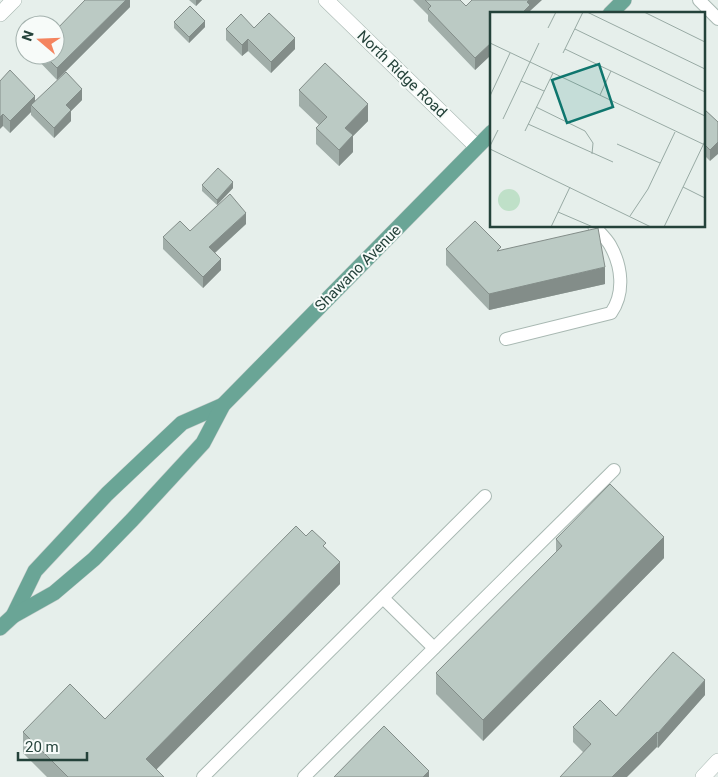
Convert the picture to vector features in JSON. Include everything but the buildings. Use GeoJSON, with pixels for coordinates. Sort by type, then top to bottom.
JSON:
{"type":"FeatureCollection","features":[{"type":"Feature","properties":{"kind":"main road"},"geometry":{"type":"LineString","coordinates":[[612,12],[624,0]]}},
{"type":"Feature","properties":{"kind":"main road","name":"Shawano Avenue"},"geometry":{"type":"LineString","coordinates":[[0,628],[13,616],[54,593],[132,520],[203,443],[223,405],[490,134]]}},
{"type":"Feature","properties":{"kind":"main road","name":"Shawano Avenue"},"geometry":{"type":"LineString","coordinates":[[13,616],[35,571],[107,494],[182,423],[223,405]]}},
{"type":"Feature","properties":{"kind":"street"},"geometry":{"type":"LineString","coordinates":[[0,14],[14,0]]}},
{"type":"Feature","properties":{"kind":"street","name":"North Ridge Road"},"geometry":{"type":"LineString","coordinates":[[326,0],[477,147]]}},
{"type":"Feature","properties":{"kind":"street"},"geometry":{"type":"LineString","coordinates":[[702,777],[718,762]]}},
{"type":"Feature","properties":{"kind":"lane"},"geometry":{"type":"LineString","coordinates":[[699,0],[718,19]]}},
{"type":"Feature","properties":{"kind":"lane"},"geometry":{"type":"LineString","coordinates":[[506,339],[611,314],[617,304],[620,291],[618,265],[610,244],[596,228]]}},
{"type":"Feature","properties":{"kind":"lane"},"geometry":{"type":"LineString","coordinates":[[304,777],[614,470]]}},
{"type":"Feature","properties":{"kind":"lane"},"geometry":{"type":"LineString","coordinates":[[203,777],[485,496]]}},
{"type":"Feature","properties":{"kind":"lane"},"geometry":{"type":"LineString","coordinates":[[383,598],[434,648]]}}]}
